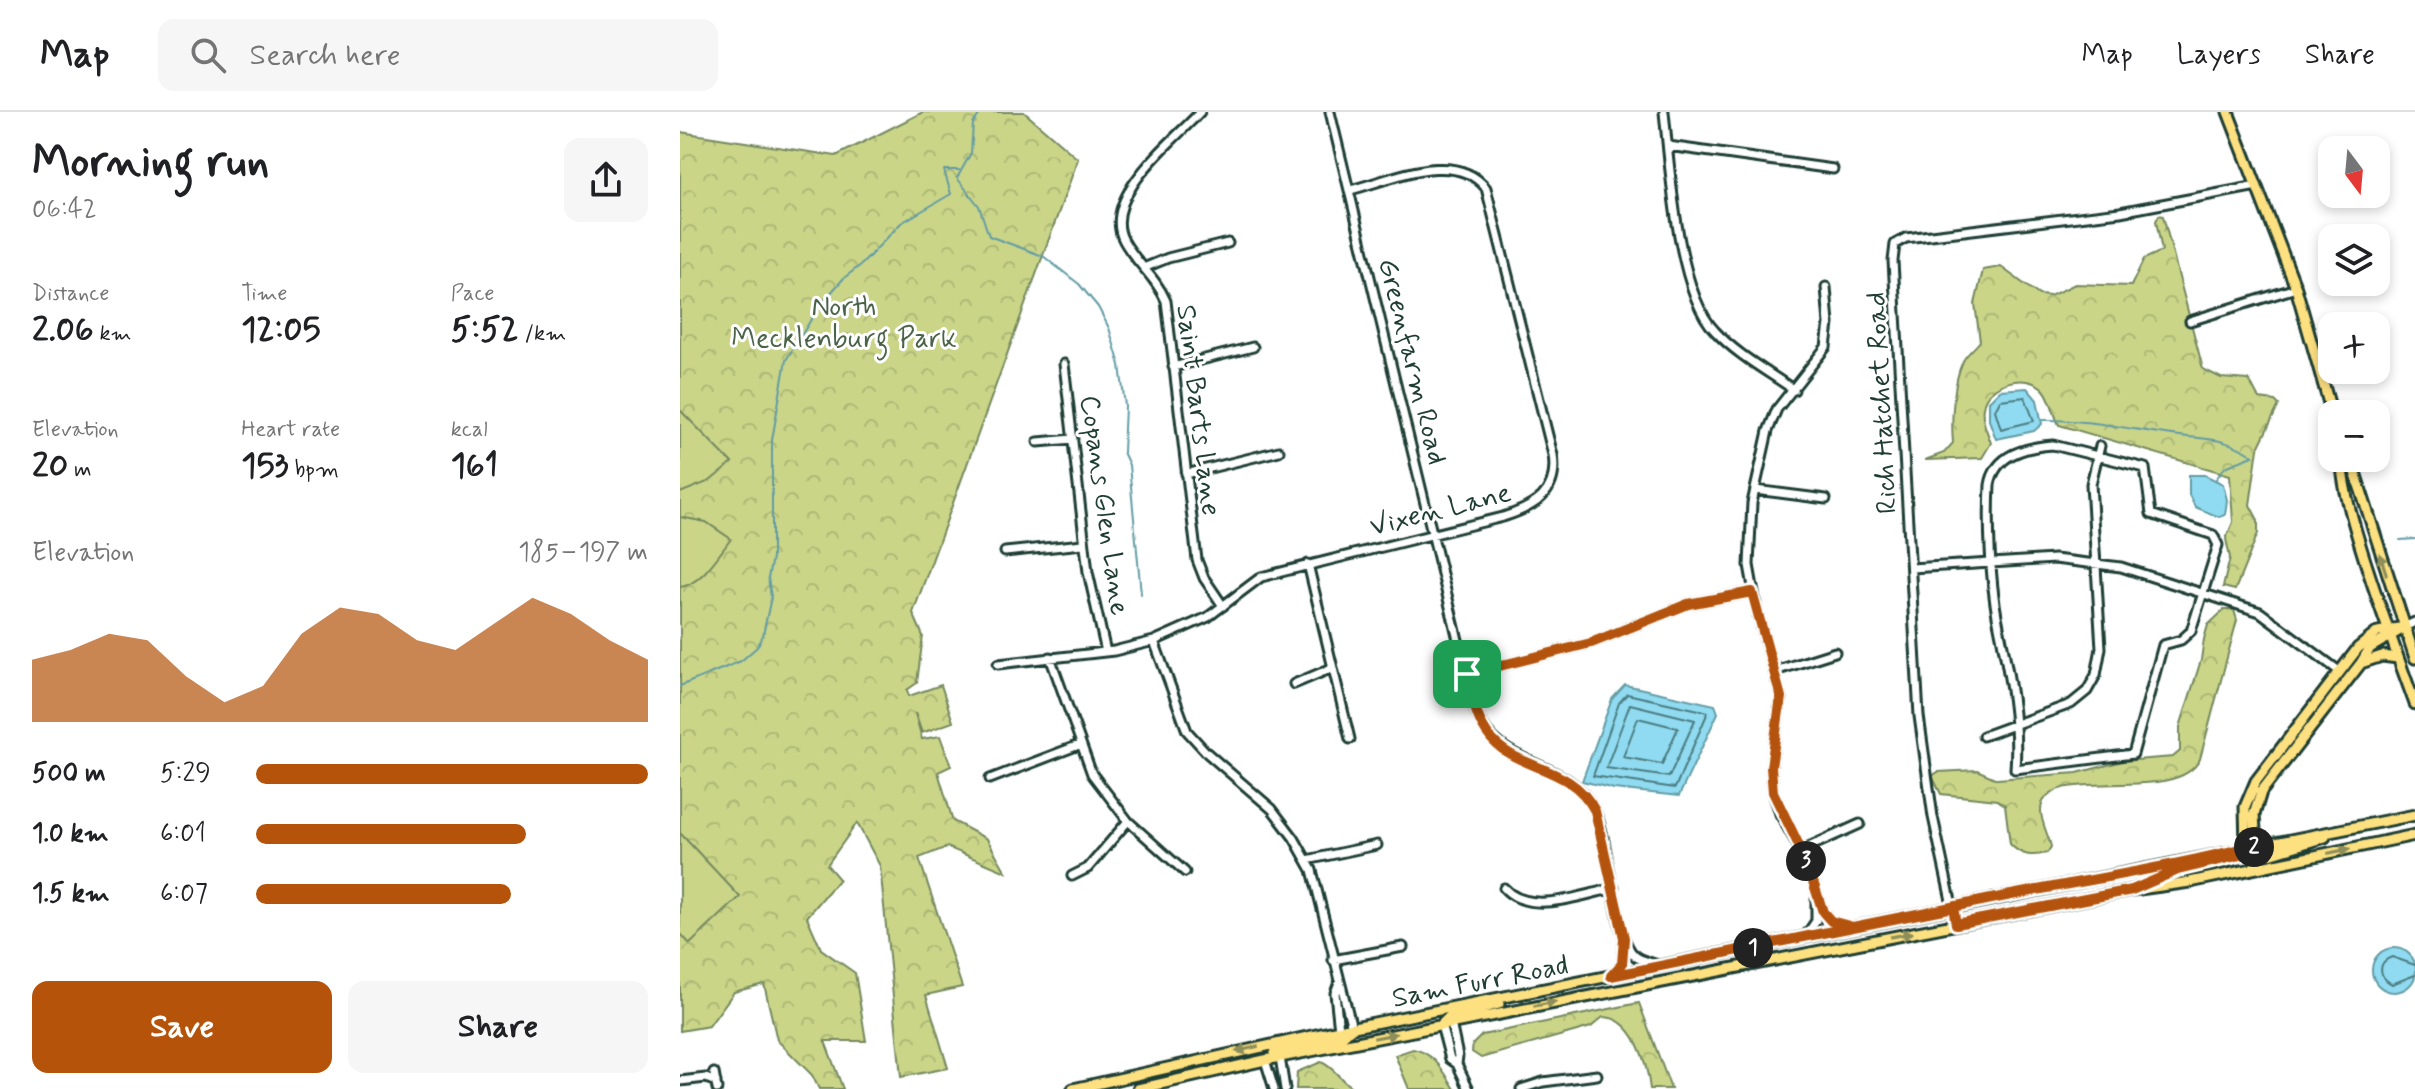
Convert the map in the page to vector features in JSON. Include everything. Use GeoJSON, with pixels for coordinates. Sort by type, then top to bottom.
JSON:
{"type":"FeatureCollection","features":[{"type":"Feature","properties":{"kind":"main road"},"geometry":{"type":"LineString","coordinates":[[2228,112],[2296,288],[2328,400]]}},
{"type":"Feature","properties":{"kind":"main road"},"geometry":{"type":"LineString","coordinates":[[2341,472],[2415,704]]}},
{"type":"Feature","properties":{"kind":"main road"},"geometry":{"type":"LineString","coordinates":[[2355,472],[2415,658]]}},
{"type":"Feature","properties":{"kind":"main road"},"geometry":{"type":"LineString","coordinates":[[2251,846],[2245,807],[2256,781],[2339,671],[2367,640],[2404,627]]}},
{"type":"Feature","properties":{"kind":"main road"},"geometry":{"type":"LineString","coordinates":[[2132,890],[2178,870],[2241,855],[2251,846],[2254,815],[2261,792],[2370,648],[2390,632]]}},
{"type":"Feature","properties":{"kind":"main road"},"geometry":{"type":"LineString","coordinates":[[2361,663],[2382,656],[2398,658]]}},
{"type":"Feature","properties":{"kind":"main road"},"geometry":{"type":"LineString","coordinates":[[2298,744],[2338,681],[2339,671]]}},
{"type":"Feature","properties":{"kind":"main road","name":"Sam Furr Road"},"geometry":{"type":"LineString","coordinates":[[1073,1089],[1339,1030],[2415,815]]}},
{"type":"Feature","properties":{"kind":"main road"},"geometry":{"type":"LineString","coordinates":[[2253,868],[2268,854],[2374,823]]}},
{"type":"Feature","properties":{"kind":"main road","name":"Sam Furr Road"},"geometry":{"type":"LineString","coordinates":[[1138,1089],[1280,1057],[2415,835]]}},
{"type":"Feature","properties":{"kind":"main road"},"geometry":{"type":"LineString","coordinates":[[1446,1024],[1453,1015],[1567,985]]}},
{"type":"Feature","properties":{"kind":"main road"},"geometry":{"type":"LineString","coordinates":[[1213,1071],[1343,1036],[1352,1028]]}},
{"type":"Feature","properties":{"kind":"street","name":"Saint Barts Lane"},"geometry":{"type":"LineString","coordinates":[[1200,112],[1122,199],[1118,217],[1122,238],[1146,267],[1166,301],[1200,570],[1223,606]]}},
{"type":"Feature","properties":{"kind":"street","name":"Greenfarm Road"},"geometry":{"type":"LineString","coordinates":[[1330,112],[1475,710],[1494,742],[1563,776],[1592,805],[1599,821],[1624,938],[1622,964],[1611,976]]}},
{"type":"Feature","properties":{"kind":"street"},"geometry":{"type":"LineString","coordinates":[[1664,112],[1686,269],[1698,307],[1715,332],[1734,349],[1794,390]]}},
{"type":"Feature","properties":{"kind":"street"},"geometry":{"type":"LineString","coordinates":[[1668,146],[1833,169]]}},
{"type":"Feature","properties":{"kind":"street","name":"Vixen Lane"},"geometry":{"type":"LineString","coordinates":[[998,664],[1106,652],[1154,641],[1197,623],[1261,577],[1525,510],[1542,499],[1554,474],[1543,411],[1493,207],[1480,181],[1459,168],[1442,168],[1350,190]]}},
{"type":"Feature","properties":{"kind":"street","name":"Rich Hatchet Road"},"geometry":{"type":"LineString","coordinates":[[1956,924],[1926,772],[1911,568],[1893,261],[1895,244],[1906,238],[2120,212],[2257,186]]}},
{"type":"Feature","properties":{"kind":"street"},"geometry":{"type":"LineString","coordinates":[[1146,267],[1168,258],[1228,243]]}},
{"type":"Feature","properties":{"kind":"street"},"geometry":{"type":"LineString","coordinates":[[1805,937],[1816,921],[1816,900],[1802,850],[1780,814],[1773,792],[1771,767],[1782,710],[1775,671],[1752,592],[1748,547],[1755,490],[1771,420],[1826,347],[1829,324],[1826,287]]}},
{"type":"Feature","properties":{"kind":"street"},"geometry":{"type":"LineString","coordinates":[[2190,321],[2296,288]]}},
{"type":"Feature","properties":{"kind":"street"},"geometry":{"type":"LineString","coordinates":[[1173,367],[1253,347]]}},
{"type":"Feature","properties":{"kind":"street","name":"Copans Glen Lane"},"geometry":{"type":"LineString","coordinates":[[1064,364],[1083,544],[1106,652]]}},
{"type":"Feature","properties":{"kind":"street"},"geometry":{"type":"LineString","coordinates":[[1038,442],[1073,439]]}},
{"type":"Feature","properties":{"kind":"street"},"geometry":{"type":"LineString","coordinates":[[2042,446],[2099,450],[2145,468],[2151,514],[2216,538],[2218,545],[2188,636],[2163,645],[2133,754],[2015,769],[2015,724],[2008,662],[1996,610],[1990,485],[2001,462],[2019,452],[2042,446]]}},
{"type":"Feature","properties":{"kind":"street"},"geometry":{"type":"LineString","coordinates":[[1983,736],[2071,704],[2093,681],[2101,648],[2091,484],[2099,450]]}},
{"type":"Feature","properties":{"kind":"street"},"geometry":{"type":"LineString","coordinates":[[1186,474],[1279,451]]}},
{"type":"Feature","properties":{"kind":"street"},"geometry":{"type":"LineString","coordinates":[[1755,490],[1826,499]]}},
{"type":"Feature","properties":{"kind":"street"},"geometry":{"type":"LineString","coordinates":[[1005,552],[1083,544]]}},
{"type":"Feature","properties":{"kind":"street"},"geometry":{"type":"LineString","coordinates":[[1911,568],[2054,559],[2121,567],[2260,612],[2339,671]]}},
{"type":"Feature","properties":{"kind":"street"},"geometry":{"type":"LineString","coordinates":[[1308,564],[1350,739]]}},
{"type":"Feature","properties":{"kind":"street"},"geometry":{"type":"LineString","coordinates":[[1467,674],[1591,643],[1688,604],[1752,592]]}},
{"type":"Feature","properties":{"kind":"street"},"geometry":{"type":"LineString","coordinates":[[2404,627],[2415,622]]}},
{"type":"Feature","properties":{"kind":"street"},"geometry":{"type":"LineString","coordinates":[[1154,641],[1187,731],[1207,753],[1272,809],[1307,860],[1320,896],[1338,985],[1335,993],[1339,1030]]}},
{"type":"Feature","properties":{"kind":"street"},"geometry":{"type":"LineString","coordinates":[[1775,671],[1835,652]]}},
{"type":"Feature","properties":{"kind":"street"},"geometry":{"type":"LineString","coordinates":[[1050,657],[1079,745],[1092,774],[1128,821],[1185,872]]}},
{"type":"Feature","properties":{"kind":"street"},"geometry":{"type":"LineString","coordinates":[[1294,684],[1332,668]]}},
{"type":"Feature","properties":{"kind":"street"},"geometry":{"type":"LineString","coordinates":[[990,779],[1079,745]]}},
{"type":"Feature","properties":{"kind":"street"},"geometry":{"type":"LineString","coordinates":[[1072,876],[1088,868],[1128,821]]}},
{"type":"Feature","properties":{"kind":"street"},"geometry":{"type":"LineString","coordinates":[[1802,850],[1860,824]]}},
{"type":"Feature","properties":{"kind":"street"},"geometry":{"type":"LineString","coordinates":[[1307,860],[1377,845]]}},
{"type":"Feature","properties":{"kind":"street"},"geometry":{"type":"LineString","coordinates":[[1504,888],[1517,897],[1543,902],[1614,888]]}},
{"type":"Feature","properties":{"kind":"street"},"geometry":{"type":"LineString","coordinates":[[1816,900],[1831,921],[1853,927]]}},
{"type":"Feature","properties":{"kind":"street"},"geometry":{"type":"LineString","coordinates":[[1624,938],[1635,956],[1663,966]]}},
{"type":"Feature","properties":{"kind":"street"},"geometry":{"type":"LineString","coordinates":[[1333,960],[1403,947]]}},
{"type":"Feature","properties":{"kind":"street"},"geometry":{"type":"LineString","coordinates":[[1338,985],[1344,991],[1352,1028]]}},
{"type":"Feature","properties":{"kind":"street"},"geometry":{"type":"LineString","coordinates":[[1446,1024],[1450,1059],[1457,1064],[1469,1089]]}},
{"type":"Feature","properties":{"kind":"street"},"geometry":{"type":"LineString","coordinates":[[1280,1057],[1285,1089]]}},
{"type":"Feature","properties":{"kind":"street"},"geometry":{"type":"LineString","coordinates":[[1265,1060],[1274,1089]]}},
{"type":"Feature","properties":{"kind":"street"},"geometry":{"type":"LineString","coordinates":[[1521,1089],[1543,1082],[1597,1075]]}},
{"type":"Feature","properties":{"kind":"street"},"geometry":{"type":"LineString","coordinates":[[680,1081],[706,1078],[716,1081]]}},
{"type":"Feature","properties":{"kind":"green space","name":"North Mecklenburg Park"},"geometry":{"type":"Polygon","coordinates":[[[923,112],[1024,112],[1078,159],[913,613],[923,636],[917,683],[907,690],[909,696],[941,685],[953,722],[922,733],[915,713],[922,739],[940,736],[951,766],[938,772],[953,821],[987,839],[1006,872],[947,847],[919,858],[962,987],[926,995],[948,1068],[901,1077],[880,866],[857,823],[827,865],[839,879],[807,917],[821,949],[855,973],[866,1041],[825,1041],[843,1089],[819,1089],[812,1075],[777,1040],[764,984],[734,992],[709,1026],[680,1031],[680,132],[836,156],[923,112]]]}},
{"type":"Feature","properties":{"kind":"green space"},"geometry":{"type":"Polygon","coordinates":[[[2159,215],[2163,216],[2203,369],[2221,378],[2249,380],[2259,399],[2275,401],[2279,405],[2258,448],[2250,505],[2258,520],[2258,533],[2235,590],[2223,587],[2230,558],[2226,539],[2233,522],[2230,475],[2059,425],[2051,402],[2037,384],[2008,382],[1991,392],[1983,407],[1983,416],[1991,443],[1982,458],[1925,460],[1944,453],[1953,443],[1957,380],[1964,358],[1980,341],[1975,304],[1983,270],[2001,267],[2039,295],[2050,296],[2075,284],[2131,286],[2144,259],[2162,251],[2156,221],[2159,215]]]}},
{"type":"Feature","properties":{"kind":"green space"},"geometry":{"type":"Polygon","coordinates":[[[680,410],[732,463],[710,481],[680,493],[680,410]]]}},
{"type":"Feature","properties":{"kind":"green space"},"geometry":{"type":"Polygon","coordinates":[[[680,517],[706,522],[731,539],[702,575],[680,587],[680,517]]]}},
{"type":"Feature","properties":{"kind":"green space"},"geometry":{"type":"Polygon","coordinates":[[[2224,610],[2234,610],[2237,620],[2200,759],[2186,773],[2165,781],[2062,788],[2047,796],[2041,816],[2051,847],[2047,853],[2036,855],[2023,853],[2010,844],[2005,805],[1997,800],[1941,794],[1932,776],[1938,772],[1977,770],[1997,779],[2077,773],[2123,761],[2173,757],[2180,751],[2180,727],[2201,660],[2208,625],[2224,610]]]}},
{"type":"Feature","properties":{"kind":"green space"},"geometry":{"type":"Polygon","coordinates":[[[680,833],[740,897],[690,944],[680,933],[680,833]]]}},
{"type":"Feature","properties":{"kind":"green space"},"geometry":{"type":"Polygon","coordinates":[[[1639,1003],[1671,1089],[1650,1089],[1637,1043],[1631,1033],[1614,1019],[1603,1017],[1591,1027],[1481,1058],[1472,1052],[1473,1044],[1482,1035],[1639,1003]]]}},
{"type":"Feature","properties":{"kind":"green space"},"geometry":{"type":"Polygon","coordinates":[[[1413,1049],[1433,1059],[1455,1089],[1409,1089],[1395,1055],[1413,1049]]]}},
{"type":"Feature","properties":{"kind":"green space"},"geometry":{"type":"Polygon","coordinates":[[[1321,1062],[1355,1089],[1296,1089],[1297,1072],[1321,1062]]]}},
{"type":"Feature","properties":{"kind":"water"},"geometry":{"type":"Polygon","coordinates":[[[2027,388],[2037,400],[2042,424],[2034,431],[1996,439],[1989,420],[1989,401],[2000,390],[2027,388]]]}},
{"type":"Feature","properties":{"kind":"water"},"geometry":{"type":"Polygon","coordinates":[[[2189,475],[2205,475],[2223,484],[2227,500],[2225,515],[2219,517],[2195,507],[2189,495],[2189,475]]]}},
{"type":"Feature","properties":{"kind":"water"},"geometry":{"type":"Polygon","coordinates":[[[1625,685],[1715,705],[1718,713],[1679,796],[1614,789],[1582,781],[1612,699],[1625,685]]]}},
{"type":"Feature","properties":{"kind":"water"},"geometry":{"type":"Polygon","coordinates":[[[2394,948],[2409,955],[2416,970],[2409,985],[2394,992],[2379,985],[2372,970],[2379,955],[2394,948]]]}},
{"type":"Feature","properties":{"kind":"waterway"},"geometry":{"type":"LineString","coordinates":[[981,112],[973,124],[971,153],[957,178],[979,206],[989,236],[1043,256],[1079,284],[1098,307],[1109,328],[1120,365],[1125,406],[1123,452],[1129,465],[1141,594]]}},
{"type":"Feature","properties":{"kind":"waterway"},"geometry":{"type":"LineString","coordinates":[[680,686],[741,661],[757,647],[763,635],[771,597],[768,578],[772,558],[772,440],[786,360],[820,305],[844,278],[862,264],[901,223],[951,194],[944,170],[959,170]]}},
{"type":"Feature","properties":{"kind":"waterway"},"geometry":{"type":"LineString","coordinates":[[2043,420],[2092,423],[2214,440],[2233,445],[2254,456]]}},
{"type":"Feature","properties":{"kind":"waterway"},"geometry":{"type":"LineString","coordinates":[[2216,479],[2225,467],[2253,456]]}},
{"type":"Feature","properties":{"kind":"waterway"},"geometry":{"type":"LineString","coordinates":[[2400,540],[2415,539]]}},
{"type":"Feature","properties":{"kind":"route"},"geometry":{"type":"LineString","coordinates":[[1467,674],[1475,710],[1494,742],[1512,754],[1563,776],[1586,796],[1595,811],[1624,938],[1622,964],[1611,976],[1853,927],[1908,916],[1953,907],[2130,872],[2256,845],[2241,855],[2178,870],[2132,890],[1956,924],[1953,907],[1853,927],[1838,924],[1826,917],[1816,900],[1802,850],[1776,805],[1771,767],[1781,717],[1781,697],[1752,592],[1688,604],[1591,643],[1467,674]]}}]}
